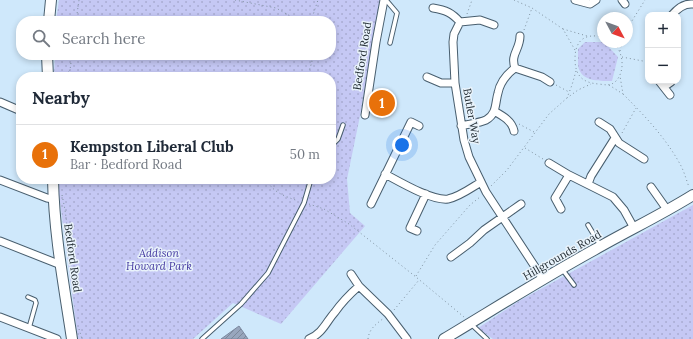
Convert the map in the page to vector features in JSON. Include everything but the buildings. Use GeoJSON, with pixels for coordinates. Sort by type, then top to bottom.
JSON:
{"type":"FeatureCollection","features":[{"type":"Feature","properties":{"kind":"street"},"geometry":{"type":"LineString","coordinates":[[49,16],[51,0]]}},
{"type":"Feature","properties":{"kind":"street","name":"Bedford Road"},"geometry":{"type":"LineString","coordinates":[[365,115],[376,42],[385,0]]}},
{"type":"Feature","properties":{"kind":"street"},"geometry":{"type":"LineString","coordinates":[[575,0],[590,4],[596,0]]}},
{"type":"Feature","properties":{"kind":"street"},"geometry":{"type":"LineString","coordinates":[[675,12],[680,7],[692,3]]}},
{"type":"Feature","properties":{"kind":"street"},"geometry":{"type":"LineString","coordinates":[[433,8],[444,9],[452,13],[460,22],[480,20],[494,25]]}},
{"type":"Feature","properties":{"kind":"street","name":"Butler Way"},"geometry":{"type":"LineString","coordinates":[[460,22],[452,42],[455,82],[461,126],[469,157],[481,182],[543,279]]}},
{"type":"Feature","properties":{"kind":"street"},"geometry":{"type":"LineString","coordinates":[[515,68],[513,62],[514,56],[520,44],[520,36]]}},
{"type":"Feature","properties":{"kind":"street"},"geometry":{"type":"LineString","coordinates":[[47,60],[48,72]]}},
{"type":"Feature","properties":{"kind":"street"},"geometry":{"type":"LineString","coordinates":[[461,126],[487,120],[497,104],[498,93],[502,81],[509,72],[515,68],[544,75],[550,82]]}},
{"type":"Feature","properties":{"kind":"street","name":"Butler Way"},"geometry":{"type":"LineString","coordinates":[[427,77],[441,83],[455,82]]}},
{"type":"Feature","properties":{"kind":"street"},"geometry":{"type":"LineString","coordinates":[[662,84],[670,95]]}},
{"type":"Feature","properties":{"kind":"street"},"geometry":{"type":"LineString","coordinates":[[664,87],[668,84]]}},
{"type":"Feature","properties":{"kind":"street"},"geometry":{"type":"LineString","coordinates":[[0,102],[16,109]]}},
{"type":"Feature","properties":{"kind":"street"},"geometry":{"type":"LineString","coordinates":[[494,111],[515,127]]}},
{"type":"Feature","properties":{"kind":"street"},"geometry":{"type":"LineString","coordinates":[[371,204],[411,122],[419,126]]}},
{"type":"Feature","properties":{"kind":"street"},"geometry":{"type":"LineString","coordinates":[[599,122],[610,129],[616,139],[644,159]]}},
{"type":"Feature","properties":{"kind":"street"},"geometry":{"type":"LineString","coordinates":[[588,184],[616,139]]}},
{"type":"Feature","properties":{"kind":"street"},"geometry":{"type":"LineString","coordinates":[[549,163],[569,175],[602,190],[613,197],[624,210],[634,228]]}},
{"type":"Feature","properties":{"kind":"street"},"geometry":{"type":"LineString","coordinates":[[385,174],[440,200],[455,197],[481,182]]}},
{"type":"Feature","properties":{"kind":"street"},"geometry":{"type":"LineString","coordinates":[[561,210],[555,198],[560,187],[569,175]]}},
{"type":"Feature","properties":{"kind":"street"},"geometry":{"type":"LineString","coordinates":[[0,180],[53,199]]}},
{"type":"Feature","properties":{"kind":"street","name":"Bedford Road"},"geometry":{"type":"LineString","coordinates":[[53,184],[53,199],[61,265],[72,339]]}},
{"type":"Feature","properties":{"kind":"street"},"geometry":{"type":"LineString","coordinates":[[651,187],[668,211]]}},
{"type":"Feature","properties":{"kind":"street"},"geometry":{"type":"LineString","coordinates":[[417,231],[410,228],[426,194]]}},
{"type":"Feature","properties":{"kind":"street","name":"Hillgrounds Road"},"geometry":{"type":"LineString","coordinates":[[444,339],[562,268],[668,211],[693,195]]}},
{"type":"Feature","properties":{"kind":"street"},"geometry":{"type":"LineString","coordinates":[[451,257],[502,216],[521,204]]}},
{"type":"Feature","properties":{"kind":"street"},"geometry":{"type":"LineString","coordinates":[[0,242],[61,265]]}},
{"type":"Feature","properties":{"kind":"street"},"geometry":{"type":"LineString","coordinates":[[352,274],[359,286],[391,318],[407,339]]}},
{"type":"Feature","properties":{"kind":"street"},"geometry":{"type":"LineString","coordinates":[[309,339],[319,334],[337,308],[359,286]]}},
{"type":"Feature","properties":{"kind":"street"},"geometry":{"type":"LineString","coordinates":[[0,317],[57,339]]}},
{"type":"Feature","properties":{"kind":"lane"},"geometry":{"type":"LineString","coordinates":[[385,0],[397,13],[390,44]]}},
{"type":"Feature","properties":{"kind":"lane"},"geometry":{"type":"LineString","coordinates":[[336,141],[343,125]]}},
{"type":"Feature","properties":{"kind":"lane"},"geometry":{"type":"LineString","coordinates":[[202,339],[241,304],[268,273],[304,203],[310,184]]}},
{"type":"Feature","properties":{"kind":"lane"},"geometry":{"type":"LineString","coordinates":[[588,225],[601,246]]}},
{"type":"Feature","properties":{"kind":"lane"},"geometry":{"type":"LineString","coordinates":[[562,268],[574,285]]}},
{"type":"Feature","properties":{"kind":"lane"},"geometry":{"type":"LineString","coordinates":[[28,297],[35,300],[36,303],[29,328]]}},
{"type":"Feature","properties":{"kind":"lane"},"geometry":{"type":"LineString","coordinates":[[470,323],[488,339]]}},
{"type":"Feature","properties":{"kind":"path"},"geometry":{"type":"LineString","coordinates":[[77,16],[79,0]]}},
{"type":"Feature","properties":{"kind":"path"},"geometry":{"type":"LineString","coordinates":[[235,0],[276,8],[290,16]]}},
{"type":"Feature","properties":{"kind":"path"},"geometry":{"type":"LineString","coordinates":[[313,16],[318,0]]}},
{"type":"Feature","properties":{"kind":"path"},"geometry":{"type":"LineString","coordinates":[[460,22],[465,18],[472,0]]}},
{"type":"Feature","properties":{"kind":"path"},"geometry":{"type":"LineString","coordinates":[[514,0],[532,8],[563,29],[587,36],[597,36]]}},
{"type":"Feature","properties":{"kind":"path"},"geometry":{"type":"LineString","coordinates":[[633,19],[645,0]]}},
{"type":"Feature","properties":{"kind":"path"},"geometry":{"type":"LineString","coordinates":[[520,36],[524,30],[532,8]]}},
{"type":"Feature","properties":{"kind":"path"},"geometry":{"type":"LineString","coordinates":[[563,29],[575,50],[576,70],[567,98],[578,90],[592,84]]}},
{"type":"Feature","properties":{"kind":"path"},"geometry":{"type":"LineString","coordinates":[[575,50],[587,36]]}},
{"type":"Feature","properties":{"kind":"path"},"geometry":{"type":"LineString","coordinates":[[609,85],[617,80],[622,70],[622,58],[618,48]]}},
{"type":"Feature","properties":{"kind":"path"},"geometry":{"type":"LineString","coordinates":[[620,52],[621,48]]}},
{"type":"Feature","properties":{"kind":"path"},"geometry":{"type":"LineString","coordinates":[[622,58],[645,62]]}},
{"type":"Feature","properties":{"kind":"path"},"geometry":{"type":"LineString","coordinates":[[68,72],[70,70],[71,60]]}},
{"type":"Feature","properties":{"kind":"path"},"geometry":{"type":"LineString","coordinates":[[309,72],[312,60]]}},
{"type":"Feature","properties":{"kind":"path"},"geometry":{"type":"LineString","coordinates":[[576,70],[579,76],[587,82],[592,84],[609,85],[623,94],[637,108],[668,146],[680,165],[693,195]]}},
{"type":"Feature","properties":{"kind":"path"},"geometry":{"type":"LineString","coordinates":[[620,76],[623,94]]}},
{"type":"Feature","properties":{"kind":"path"},"geometry":{"type":"LineString","coordinates":[[550,82],[570,92]]}},
{"type":"Feature","properties":{"kind":"path"},"geometry":{"type":"LineString","coordinates":[[616,139],[637,108]]}},
{"type":"Feature","properties":{"kind":"path"},"geometry":{"type":"LineString","coordinates":[[515,127],[535,132]]}},
{"type":"Feature","properties":{"kind":"path"},"geometry":{"type":"LineString","coordinates":[[525,148],[549,163]]}},
{"type":"Feature","properties":{"kind":"path"},"geometry":{"type":"LineString","coordinates":[[269,184],[280,194],[324,209],[349,224],[416,277],[470,323]]}},
{"type":"Feature","properties":{"kind":"path"},"geometry":{"type":"LineString","coordinates":[[61,191],[68,226],[67,248]]}},
{"type":"Feature","properties":{"kind":"green space","name":"Addison Howard Park"},"geometry":{"type":"Polygon","coordinates":[[[59,0],[380,0],[360,116],[347,179],[350,213],[365,226],[281,324],[233,303],[193,339],[78,339],[58,184],[336,184],[336,72],[54,72],[55,60],[336,60],[336,16],[57,16],[59,0]]]}},
{"type":"Feature","properties":{"kind":"green space"},"geometry":{"type":"Polygon","coordinates":[[[585,42],[597,42],[597,48],[610,48],[618,57],[612,81],[586,78],[582,75],[578,65],[578,49],[585,42]]]}},
{"type":"Feature","properties":{"kind":"green space"},"geometry":{"type":"Polygon","coordinates":[[[693,205],[693,339],[493,339],[478,328],[519,301],[693,205]]]}},
{"type":"Feature","properties":{"kind":"place","name":"Kempston Liberal Club"},"geometry":{"type":"Point","coordinates":[382,103]}}]}
